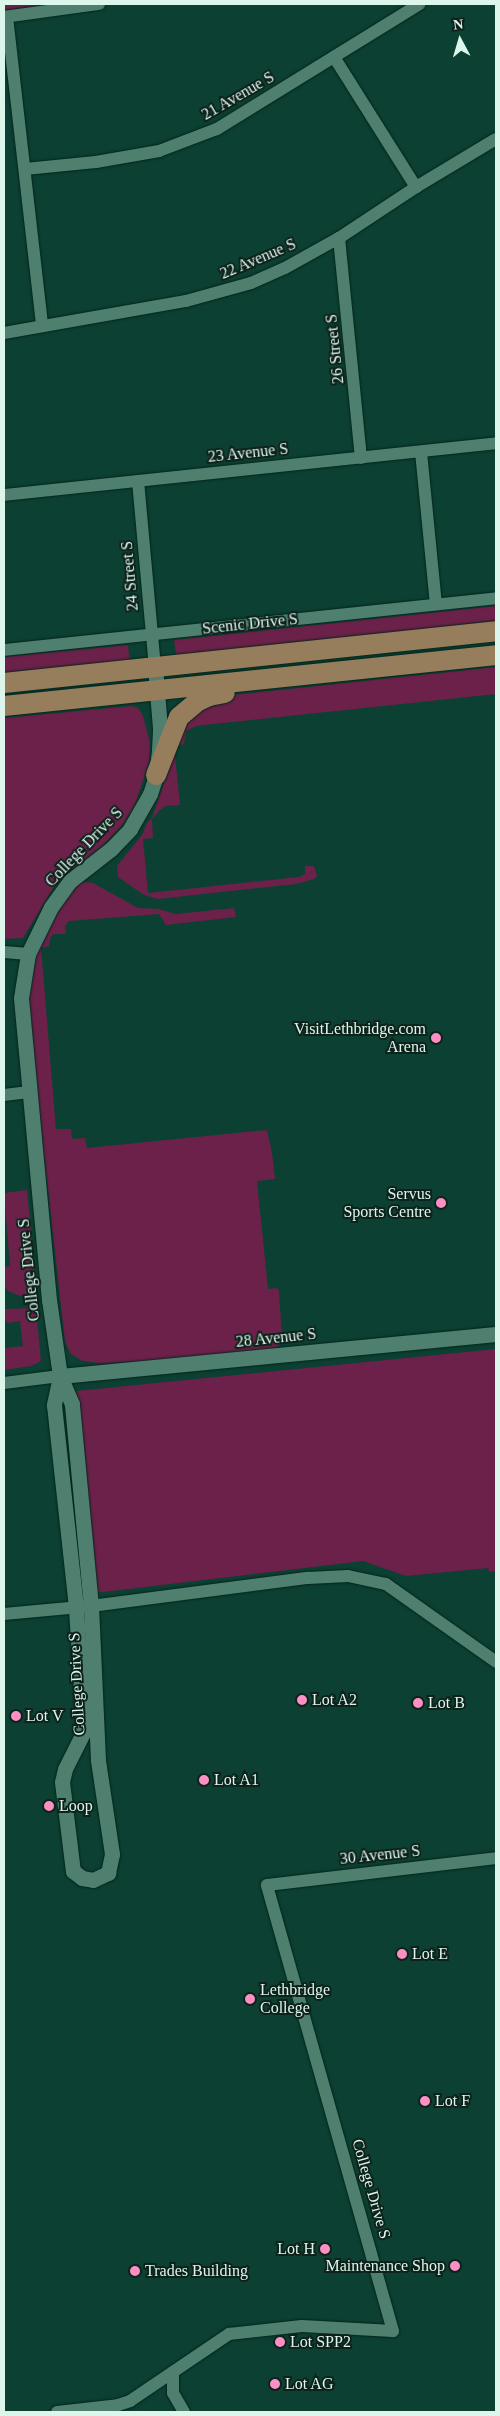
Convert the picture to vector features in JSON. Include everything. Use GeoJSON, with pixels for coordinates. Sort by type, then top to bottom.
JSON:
{"type":"FeatureCollection","features":[{"type":"Feature","properties":{"kind":"main road","name":"Scenic Drive S"},"geometry":{"type":"LineString","coordinates":[[4,683],[496,632]]}},
{"type":"Feature","properties":{"kind":"main road"},"geometry":{"type":"LineString","coordinates":[[4,706],[496,655]]}},
{"type":"Feature","properties":{"kind":"main road"},"geometry":{"type":"LineString","coordinates":[[156,775],[179,717],[198,701],[209,696],[385,668]]}},
{"type":"Feature","properties":{"kind":"street"},"geometry":{"type":"LineString","coordinates":[[42,326],[6,17],[94,4]]}},
{"type":"Feature","properties":{"kind":"street","name":"21 Avenue S"},"geometry":{"type":"LineString","coordinates":[[25,169],[96,162],[159,150],[217,129],[419,4]]}},
{"type":"Feature","properties":{"kind":"street"},"geometry":{"type":"LineString","coordinates":[[334,58],[416,187]]}},
{"type":"Feature","properties":{"kind":"street","name":"22 Avenue S"},"geometry":{"type":"LineString","coordinates":[[4,333],[186,301],[216,294],[285,268],[339,238],[416,187],[496,139]]}},
{"type":"Feature","properties":{"kind":"street","name":"26 Street S"},"geometry":{"type":"LineString","coordinates":[[339,238],[361,458]]}},
{"type":"Feature","properties":{"kind":"street","name":"23 Avenue S"},"geometry":{"type":"LineString","coordinates":[[4,495],[496,443]]}},
{"type":"Feature","properties":{"kind":"street"},"geometry":{"type":"LineString","coordinates":[[420,452],[436,604]]}},
{"type":"Feature","properties":{"kind":"street","name":"24 Street S"},"geometry":{"type":"LineString","coordinates":[[138,481],[155,667]]}},
{"type":"Feature","properties":{"kind":"street","name":"Scenic Drive S"},"geometry":{"type":"LineString","coordinates":[[4,650],[496,598]]}},
{"type":"Feature","properties":{"kind":"street","name":"College Drive S"},"geometry":{"type":"LineString","coordinates":[[83,1607],[83,1733],[62,1782],[73,1871],[82,1878],[93,1880],[108,1873],[112,1860],[98,1760],[83,1607],[72,1404],[60,1376],[28,1092],[21,998],[28,954],[51,906],[70,881],[111,849],[131,827],[150,794],[156,775],[160,728],[155,667]]}},
{"type":"Feature","properties":{"kind":"street"},"geometry":{"type":"LineString","coordinates":[[4,952],[28,954]]}},
{"type":"Feature","properties":{"kind":"street"},"geometry":{"type":"LineString","coordinates":[[4,1095],[28,1092]]}},
{"type":"Feature","properties":{"kind":"street","name":"28 Avenue S"},"geometry":{"type":"LineString","coordinates":[[60,1376],[496,1334]]}},
{"type":"Feature","properties":{"kind":"street"},"geometry":{"type":"LineString","coordinates":[[4,1383],[60,1376]]}},
{"type":"Feature","properties":{"kind":"street","name":"College Drive S"},"geometry":{"type":"LineString","coordinates":[[4,1614],[83,1607],[308,1578],[348,1576],[386,1584],[496,1662]]}},
{"type":"Feature","properties":{"kind":"street"},"geometry":{"type":"LineString","coordinates":[[72,1758],[98,1760]]}},
{"type":"Feature","properties":{"kind":"street","name":"30 Avenue S"},"geometry":{"type":"LineString","coordinates":[[267,1885],[496,1858]]}},
{"type":"Feature","properties":{"kind":"street","name":"College Drive S"},"geometry":{"type":"LineString","coordinates":[[65,2412],[118,2405],[130,2401],[229,2334],[302,2326],[393,2331],[267,1885]]}},
{"type":"Feature","properties":{"kind":"street"},"geometry":{"type":"LineString","coordinates":[[173,2372],[173,2393],[184,2412]]}},
{"type":"Feature","properties":{"kind":"street"},"geometry":{"type":"LineString","coordinates":[[152,2386],[173,2393]]}},
{"type":"Feature","properties":{"kind":"shaded area"},"geometry":{"type":"Polygon","coordinates":[[[4,4],[68,4],[4,10],[4,4]]]}},
{"type":"Feature","properties":{"kind":"shaded area"},"geometry":{"type":"Polygon","coordinates":[[[496,606],[496,625],[177,659],[174,640],[496,606]]]}},
{"type":"Feature","properties":{"kind":"shaded area"},"geometry":{"type":"Polygon","coordinates":[[[128,645],[130,665],[4,677],[4,657],[128,645]]]}},
{"type":"Feature","properties":{"kind":"shaded area"},"geometry":{"type":"Polygon","coordinates":[[[496,667],[496,694],[196,726],[186,731],[184,744],[174,746],[180,724],[223,696],[496,667]]]}},
{"type":"Feature","properties":{"kind":"shaded area"},"geometry":{"type":"Polygon","coordinates":[[[132,706],[138,708],[143,716],[150,743],[149,762],[135,804],[123,824],[104,844],[64,876],[53,888],[23,938],[4,939],[4,718],[132,706]]]}},
{"type":"Feature","properties":{"kind":"shaded area"},"geometry":{"type":"Polygon","coordinates":[[[174,746],[180,805],[166,806],[160,810],[152,819],[153,838],[143,839],[148,893],[299,877],[305,874],[305,866],[314,866],[317,876],[314,879],[296,884],[158,899],[144,895],[118,877],[117,866],[142,835],[147,823],[152,818],[174,746]]]}},
{"type":"Feature","properties":{"kind":"shaded area"},"geometry":{"type":"Polygon","coordinates":[[[84,882],[93,883],[138,908],[158,909],[176,914],[234,908],[236,917],[166,925],[159,914],[69,921],[65,926],[66,934],[53,934],[49,946],[41,948],[56,1129],[71,1129],[72,1139],[85,1138],[87,1148],[267,1130],[275,1179],[257,1181],[268,1289],[277,1288],[279,1291],[282,1338],[281,1344],[274,1349],[140,1362],[99,1363],[83,1361],[71,1354],[65,1342],[28,1011],[30,964],[46,927],[73,888],[84,882]]]}},
{"type":"Feature","properties":{"kind":"shaded area"},"geometry":{"type":"Polygon","coordinates":[[[27,1190],[37,1293],[20,1296],[8,1291],[4,1285],[4,1267],[10,1266],[4,1193],[27,1190]]]}},
{"type":"Feature","properties":{"kind":"shaded area"},"geometry":{"type":"Polygon","coordinates":[[[36,1308],[41,1361],[31,1366],[4,1370],[4,1348],[23,1346],[20,1321],[8,1323],[4,1319],[4,1309],[36,1308]]]}},
{"type":"Feature","properties":{"kind":"shaded area"},"geometry":{"type":"Polygon","coordinates":[[[496,1349],[496,1571],[489,1572],[488,1568],[406,1576],[363,1561],[95,1593],[76,1391],[496,1349]]]}},
{"type":"Feature","properties":{"kind":"place","name":"VisitLethbridge.com Arena"},"geometry":{"type":"Point","coordinates":[436,1038]}},
{"type":"Feature","properties":{"kind":"place","name":"Servus Sports Centre"},"geometry":{"type":"Point","coordinates":[441,1203]}},
{"type":"Feature","properties":{"kind":"place","name":"Lot A2"},"geometry":{"type":"Point","coordinates":[302,1700]}},
{"type":"Feature","properties":{"kind":"place","name":"Lot B"},"geometry":{"type":"Point","coordinates":[418,1703]}},
{"type":"Feature","properties":{"kind":"place","name":"Lot V"},"geometry":{"type":"Point","coordinates":[16,1716]}},
{"type":"Feature","properties":{"kind":"place","name":"Lot A1"},"geometry":{"type":"Point","coordinates":[204,1780]}},
{"type":"Feature","properties":{"kind":"place","name":"Loop"},"geometry":{"type":"Point","coordinates":[49,1806]}},
{"type":"Feature","properties":{"kind":"place","name":"Lot E"},"geometry":{"type":"Point","coordinates":[402,1954]}},
{"type":"Feature","properties":{"kind":"place","name":"Lethbridge College"},"geometry":{"type":"Point","coordinates":[250,1999]}},
{"type":"Feature","properties":{"kind":"place","name":"Lot F"},"geometry":{"type":"Point","coordinates":[425,2101]}},
{"type":"Feature","properties":{"kind":"place","name":"Lot H"},"geometry":{"type":"Point","coordinates":[325,2249]}},
{"type":"Feature","properties":{"kind":"place","name":"Maintenance Shop"},"geometry":{"type":"Point","coordinates":[455,2266]}},
{"type":"Feature","properties":{"kind":"place","name":"Trades Building"},"geometry":{"type":"Point","coordinates":[135,2271]}},
{"type":"Feature","properties":{"kind":"place","name":"Lot SPP2"},"geometry":{"type":"Point","coordinates":[280,2342]}},
{"type":"Feature","properties":{"kind":"place","name":"Lot AG"},"geometry":{"type":"Point","coordinates":[275,2384]}}]}
